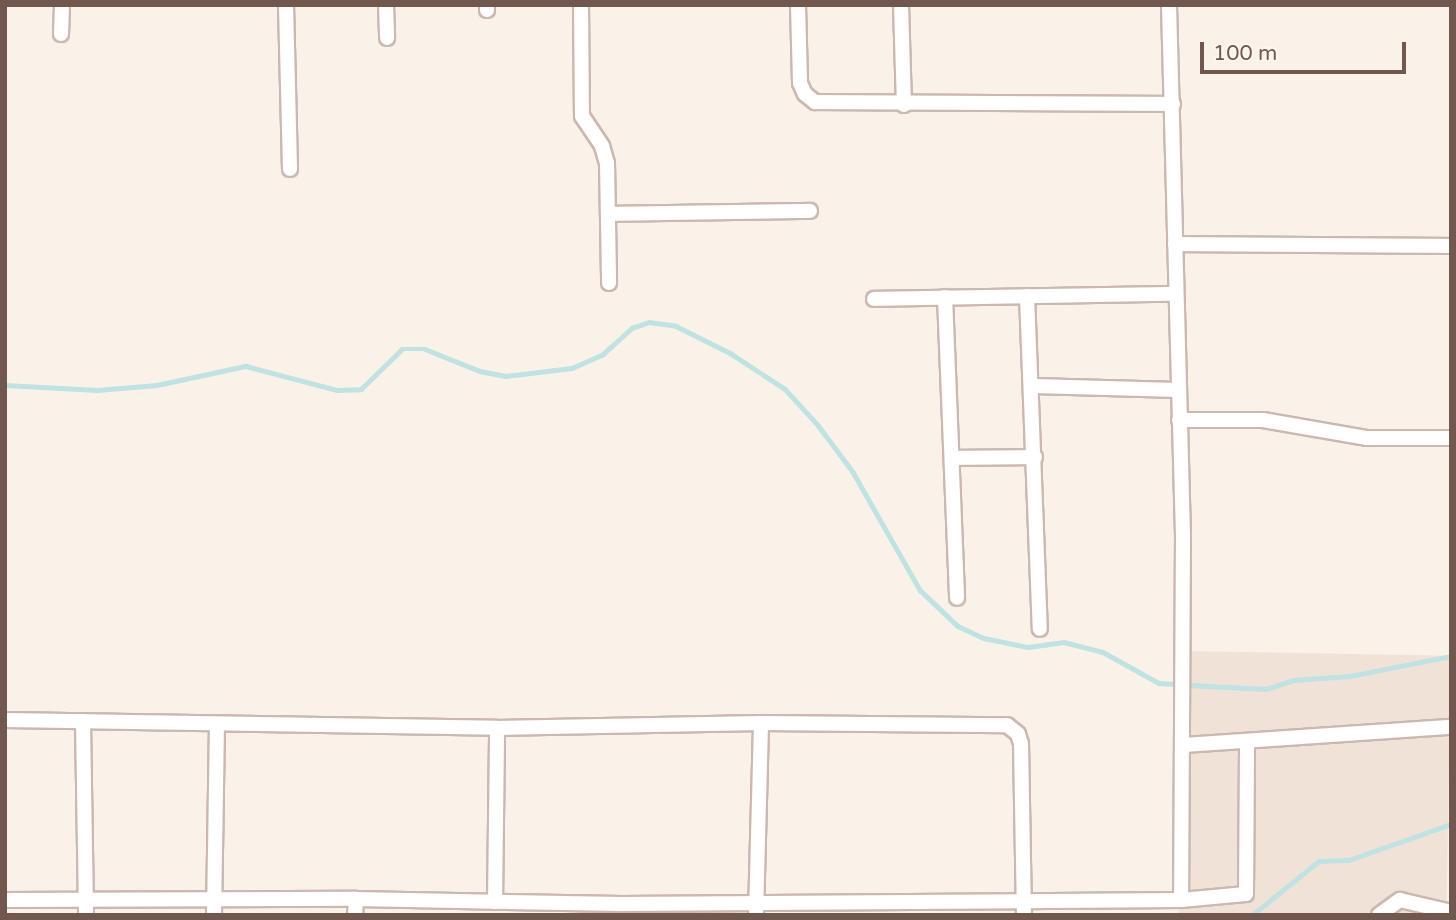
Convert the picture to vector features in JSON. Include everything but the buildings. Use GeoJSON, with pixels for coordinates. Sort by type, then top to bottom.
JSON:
{"type":"FeatureCollection","features":[{"type":"Feature","properties":{"kind":"street"},"geometry":{"type":"LineString","coordinates":[[61,34],[62,5]]}},
{"type":"Feature","properties":{"kind":"street"},"geometry":{"type":"LineString","coordinates":[[286,5],[290,169]]}},
{"type":"Feature","properties":{"kind":"street"},"geometry":{"type":"LineString","coordinates":[[386,5],[387,38]]}},
{"type":"Feature","properties":{"kind":"street"},"geometry":{"type":"LineString","coordinates":[[581,5],[582,116],[606,155],[609,283]]}},
{"type":"Feature","properties":{"kind":"street"},"geometry":{"type":"LineString","coordinates":[[798,5],[800,83],[805,94],[834,105],[1173,104]]}},
{"type":"Feature","properties":{"kind":"street"},"geometry":{"type":"LineString","coordinates":[[901,5],[904,105]]}},
{"type":"Feature","properties":{"kind":"street"},"geometry":{"type":"LineString","coordinates":[[1169,5],[1184,745],[1181,900]]}},
{"type":"Feature","properties":{"kind":"street"},"geometry":{"type":"LineString","coordinates":[[608,214],[810,211]]}},
{"type":"Feature","properties":{"kind":"street"},"geometry":{"type":"LineString","coordinates":[[1175,244],[1451,246]]}},
{"type":"Feature","properties":{"kind":"street"},"geometry":{"type":"LineString","coordinates":[[874,299],[1175,294]]}},
{"type":"Feature","properties":{"kind":"street"},"geometry":{"type":"LineString","coordinates":[[1027,296],[1033,386],[1040,629]]}},
{"type":"Feature","properties":{"kind":"street"},"geometry":{"type":"LineString","coordinates":[[945,298],[957,598]]}},
{"type":"Feature","properties":{"kind":"street"},"geometry":{"type":"LineString","coordinates":[[1033,386],[1178,390]]}},
{"type":"Feature","properties":{"kind":"street"},"geometry":{"type":"LineString","coordinates":[[1179,420],[1263,420],[1367,438],[1451,438]]}},
{"type":"Feature","properties":{"kind":"street"},"geometry":{"type":"LineString","coordinates":[[952,458],[1035,457]]}},
{"type":"Feature","properties":{"kind":"street"},"geometry":{"type":"LineString","coordinates":[[5,720],[497,728],[761,723],[999,724],[1013,729],[1021,744],[1024,915]]}},
{"type":"Feature","properties":{"kind":"street"},"geometry":{"type":"LineString","coordinates":[[83,721],[87,908]]}},
{"type":"Feature","properties":{"kind":"street"},"geometry":{"type":"LineString","coordinates":[[214,915],[217,723]]}},
{"type":"Feature","properties":{"kind":"street"},"geometry":{"type":"LineString","coordinates":[[756,909],[761,723]]}},
{"type":"Feature","properties":{"kind":"street"},"geometry":{"type":"LineString","coordinates":[[1184,745],[1451,727]]}},
{"type":"Feature","properties":{"kind":"street"},"geometry":{"type":"LineString","coordinates":[[495,902],[497,728]]}},
{"type":"Feature","properties":{"kind":"street"},"geometry":{"type":"LineString","coordinates":[[5,900],[87,908],[214,899],[356,899],[445,908],[495,902],[621,909],[756,909],[888,908],[1024,899],[1181,900],[1246,894],[1247,742]]}},
{"type":"Feature","properties":{"kind":"street"},"geometry":{"type":"LineString","coordinates":[[355,915],[356,899]]}},
{"type":"Feature","properties":{"kind":"street"},"geometry":{"type":"LineString","coordinates":[[1379,915],[1400,900],[1450,913]]}},
{"type":"Feature","properties":{"kind":"shaded area"},"geometry":{"type":"Polygon","coordinates":[[[1183,651],[1451,656],[1446,915],[1178,915],[1183,651]]]}},
{"type":"Feature","properties":{"kind":"waterway"},"geometry":{"type":"LineString","coordinates":[[5,385],[97,390],[157,385],[246,366],[337,390],[361,389],[402,349],[425,349],[480,371],[506,376],[572,368],[603,354],[632,328],[649,322],[676,326],[730,353],[785,389],[818,425],[853,472],[920,590],[958,626],[984,638],[1028,647],[1064,642],[1103,652],[1159,683],[1174,684]]}},
{"type":"Feature","properties":{"kind":"waterway"},"geometry":{"type":"LineString","coordinates":[[1188,685],[1266,689],[1293,680],[1350,676],[1451,656]]}},
{"type":"Feature","properties":{"kind":"waterway"},"geometry":{"type":"LineString","coordinates":[[1252,915],[1319,861],[1349,860],[1451,824]]}}]}
